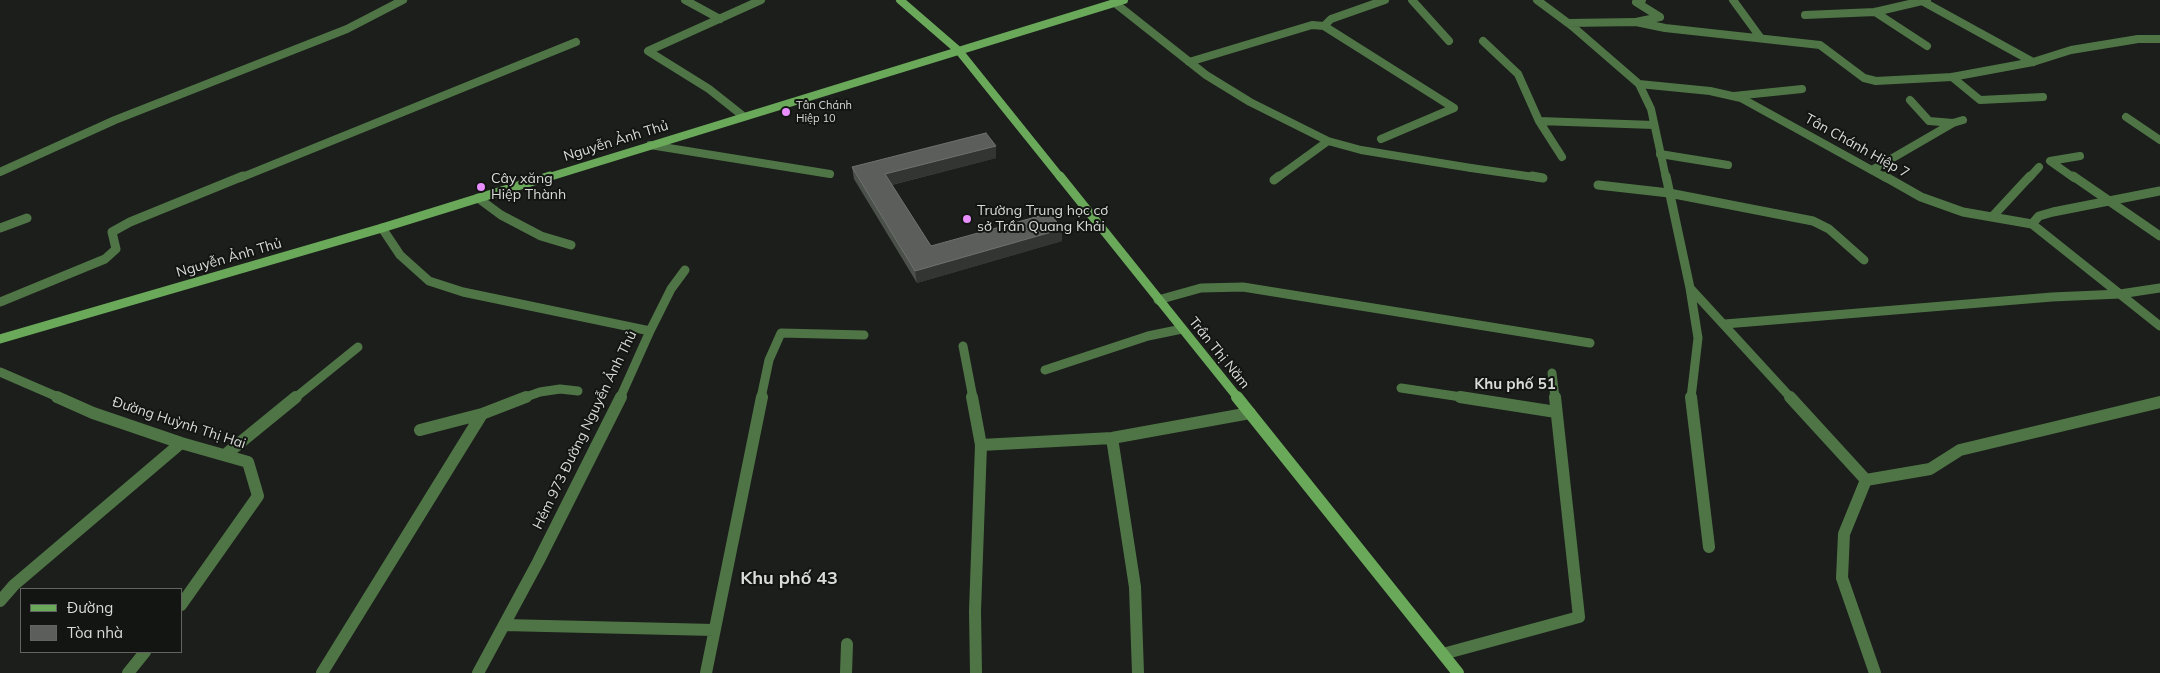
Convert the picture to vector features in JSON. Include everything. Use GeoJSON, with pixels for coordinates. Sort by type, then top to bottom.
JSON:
{"type":"FeatureCollection","features":[{"type":"Feature","properties":{"kind":"main road","name":"Trần Thị Năm"},"geometry":{"type":"LineString","coordinates":[[900,0],[958,51],[1458,673]]}},
{"type":"Feature","properties":{"kind":"main road","name":"Nguyễn Ảnh Thủ"},"geometry":{"type":"LineString","coordinates":[[0,339],[382,228],[1124,0]]}},
{"type":"Feature","properties":{"kind":"street"},"geometry":{"type":"LineString","coordinates":[[0,172],[168,98],[347,29],[404,0]]}},
{"type":"Feature","properties":{"kind":"street"},"geometry":{"type":"LineString","coordinates":[[685,0],[720,19]]}},
{"type":"Feature","properties":{"kind":"street"},"geometry":{"type":"LineString","coordinates":[[743,116],[709,89],[648,51],[761,0]]}},
{"type":"Feature","properties":{"kind":"street"},"geometry":{"type":"LineString","coordinates":[[1324,26],[1331,19],[1386,0]]}},
{"type":"Feature","properties":{"kind":"street"},"geometry":{"type":"LineString","coordinates":[[1412,0],[1449,41]]}},
{"type":"Feature","properties":{"kind":"street"},"geometry":{"type":"LineString","coordinates":[[1537,0],[1568,23],[1639,84],[1650,109],[1690,288],[1698,338],[1691,400],[1709,547]]}},
{"type":"Feature","properties":{"kind":"street"},"geometry":{"type":"LineString","coordinates":[[1568,23],[1636,22],[1660,17],[1636,2],[1642,0]]}},
{"type":"Feature","properties":{"kind":"street"},"geometry":{"type":"LineString","coordinates":[[1733,0],[1760,37]]}},
{"type":"Feature","properties":{"kind":"street"},"geometry":{"type":"LineString","coordinates":[[1805,15],[1875,12],[1925,0],[2033,62]]}},
{"type":"Feature","properties":{"kind":"street"},"geometry":{"type":"LineString","coordinates":[[1115,3],[1189,62],[1250,102],[1328,141],[1361,150],[1543,178]]}},
{"type":"Feature","properties":{"kind":"street"},"geometry":{"type":"LineString","coordinates":[[1875,12],[1927,46]]}},
{"type":"Feature","properties":{"kind":"street"},"geometry":{"type":"LineString","coordinates":[[1636,22],[1664,28],[1820,45],[1869,80],[1952,77],[2033,62],[2071,50],[2138,39],[2160,38]]}},
{"type":"Feature","properties":{"kind":"street"},"geometry":{"type":"LineString","coordinates":[[1189,62],[1312,24],[1324,26],[1454,108],[1381,139]]}},
{"type":"Feature","properties":{"kind":"street"},"geometry":{"type":"LineString","coordinates":[[1483,41],[1518,74],[1539,121],[1562,157]]}},
{"type":"Feature","properties":{"kind":"street"},"geometry":{"type":"LineString","coordinates":[[0,302],[105,259],[116,248],[112,232],[130,222],[576,42]]}},
{"type":"Feature","properties":{"kind":"street"},"geometry":{"type":"LineString","coordinates":[[1952,77],[1980,100],[2043,97]]}},
{"type":"Feature","properties":{"kind":"street","name":"Tân Chánh Hiệp 7"},"geometry":{"type":"LineString","coordinates":[[1639,84],[1734,96],[1749,102],[1921,197],[1953,210],[2032,224],[2042,230],[2160,326]]}},
{"type":"Feature","properties":{"kind":"street"},"geometry":{"type":"LineString","coordinates":[[1734,96],[1802,88]]}},
{"type":"Feature","properties":{"kind":"street"},"geometry":{"type":"LineString","coordinates":[[1910,100],[1929,121],[1953,123]]}},
{"type":"Feature","properties":{"kind":"street"},"geometry":{"type":"LineString","coordinates":[[2126,117],[2160,140]]}},
{"type":"Feature","properties":{"kind":"street"},"geometry":{"type":"LineString","coordinates":[[1872,170],[1953,123],[1963,120]]}},
{"type":"Feature","properties":{"kind":"street"},"geometry":{"type":"LineString","coordinates":[[1539,121],[1654,124]]}},
{"type":"Feature","properties":{"kind":"street"},"geometry":{"type":"LineString","coordinates":[[1274,180],[1328,141]]}},
{"type":"Feature","properties":{"kind":"street"},"geometry":{"type":"LineString","coordinates":[[650,145],[830,174]]}},
{"type":"Feature","properties":{"kind":"street"},"geometry":{"type":"LineString","coordinates":[[1660,154],[1728,165]]}},
{"type":"Feature","properties":{"kind":"street"},"geometry":{"type":"LineString","coordinates":[[2080,156],[2050,160],[2160,236]]}},
{"type":"Feature","properties":{"kind":"street"},"geometry":{"type":"LineString","coordinates":[[1992,217],[2039,167]]}},
{"type":"Feature","properties":{"kind":"street"},"geometry":{"type":"LineString","coordinates":[[1598,185],[1669,193],[1813,221],[1829,228],[1864,260]]}},
{"type":"Feature","properties":{"kind":"street"},"geometry":{"type":"LineString","coordinates":[[2032,224],[2039,216],[2053,212],[2160,191]]}},
{"type":"Feature","properties":{"kind":"street"},"geometry":{"type":"LineString","coordinates":[[478,198],[501,215],[541,236],[571,244]]}},
{"type":"Feature","properties":{"kind":"street"},"geometry":{"type":"LineString","coordinates":[[0,228],[27,218]]}},
{"type":"Feature","properties":{"kind":"street","name":"Hẻm 973 Đường Nguyễn Ảnh Thủ"},"geometry":{"type":"LineString","coordinates":[[382,228],[400,255],[429,281],[463,292],[650,331],[623,393],[478,673]]}},
{"type":"Feature","properties":{"kind":"street"},"geometry":{"type":"LineString","coordinates":[[650,331],[671,289],[685,270]]}},
{"type":"Feature","properties":{"kind":"street"},"geometry":{"type":"LineString","coordinates":[[1158,300],[1201,288],[1243,287],[1590,343]]}},
{"type":"Feature","properties":{"kind":"street"},"geometry":{"type":"LineString","coordinates":[[1690,288],[1866,480]]}},
{"type":"Feature","properties":{"kind":"street"},"geometry":{"type":"LineString","coordinates":[[1725,324],[2052,296],[2120,294],[2160,288]]}},
{"type":"Feature","properties":{"kind":"street"},"geometry":{"type":"LineString","coordinates":[[1045,370],[1148,336],[1182,330]]}},
{"type":"Feature","properties":{"kind":"street"},"geometry":{"type":"LineString","coordinates":[[706,673],[769,360],[782,333],[864,335]]}},
{"type":"Feature","properties":{"kind":"street"},"geometry":{"type":"LineString","coordinates":[[963,346],[981,445],[975,611],[976,673]]}},
{"type":"Feature","properties":{"kind":"street"},"geometry":{"type":"LineString","coordinates":[[225,455],[358,347]]}},
{"type":"Feature","properties":{"kind":"street"},"geometry":{"type":"LineString","coordinates":[[1443,654],[1579,618],[1552,373]]}},
{"type":"Feature","properties":{"kind":"street","name":"Đường Huỳnh Thị Hai"},"geometry":{"type":"LineString","coordinates":[[2,374],[93,413],[181,443],[248,462],[258,496],[182,604]]}},
{"type":"Feature","properties":{"kind":"street"},"geometry":{"type":"LineString","coordinates":[[1401,388],[1556,412]]}},
{"type":"Feature","properties":{"kind":"street"},"geometry":{"type":"LineString","coordinates":[[420,430],[482,414],[540,392],[560,389],[578,391]]}},
{"type":"Feature","properties":{"kind":"street"},"geometry":{"type":"LineString","coordinates":[[1866,480],[1918,472],[1930,468],[1960,450],[2160,402]]}},
{"type":"Feature","properties":{"kind":"street"},"geometry":{"type":"LineString","coordinates":[[981,445],[1112,438],[1250,413]]}},
{"type":"Feature","properties":{"kind":"street"},"geometry":{"type":"LineString","coordinates":[[322,673],[482,414]]}},
{"type":"Feature","properties":{"kind":"street"},"geometry":{"type":"LineString","coordinates":[[1112,438],[1135,587],[1138,673]]}},
{"type":"Feature","properties":{"kind":"street"},"geometry":{"type":"LineString","coordinates":[[0,601],[14,585],[181,443]]}},
{"type":"Feature","properties":{"kind":"street"},"geometry":{"type":"LineString","coordinates":[[1866,480],[1844,534],[1842,578],[1875,673]]}},
{"type":"Feature","properties":{"kind":"street"},"geometry":{"type":"LineString","coordinates":[[504,625],[714,630]]}},
{"type":"Feature","properties":{"kind":"street"},"geometry":{"type":"LineString","coordinates":[[846,673],[847,644]]}},
{"type":"Feature","properties":{"kind":"street"},"geometry":{"type":"LineString","coordinates":[[128,673],[144,653]]}},
{"type":"Feature","properties":{"kind":"building"},"geometry":{"type":"Polygon","coordinates":[[[986,133],[996,146],[885,174],[931,246],[1050,213],[1062,229],[915,271],[852,167],[986,133]]]}},
{"type":"Feature","properties":{"kind":"place","name":"Tân Chánh Hiệp 10"},"geometry":{"type":"Point","coordinates":[786,112]}},
{"type":"Feature","properties":{"kind":"place","name":"Cây xăng Hiệp Thành"},"geometry":{"type":"Point","coordinates":[481,187]}},
{"type":"Feature","properties":{"kind":"place","name":"Trường Trung học cơ sở Trần Quang Khải"},"geometry":{"type":"Point","coordinates":[967,219]}},
{"type":"Feature","properties":{"kind":"district","name":"Khu phố 51"},"geometry":{"type":"Point","coordinates":[1515,384]}},
{"type":"Feature","properties":{"kind":"district","name":"Khu phố 43"},"geometry":{"type":"Point","coordinates":[789,579]}}]}
